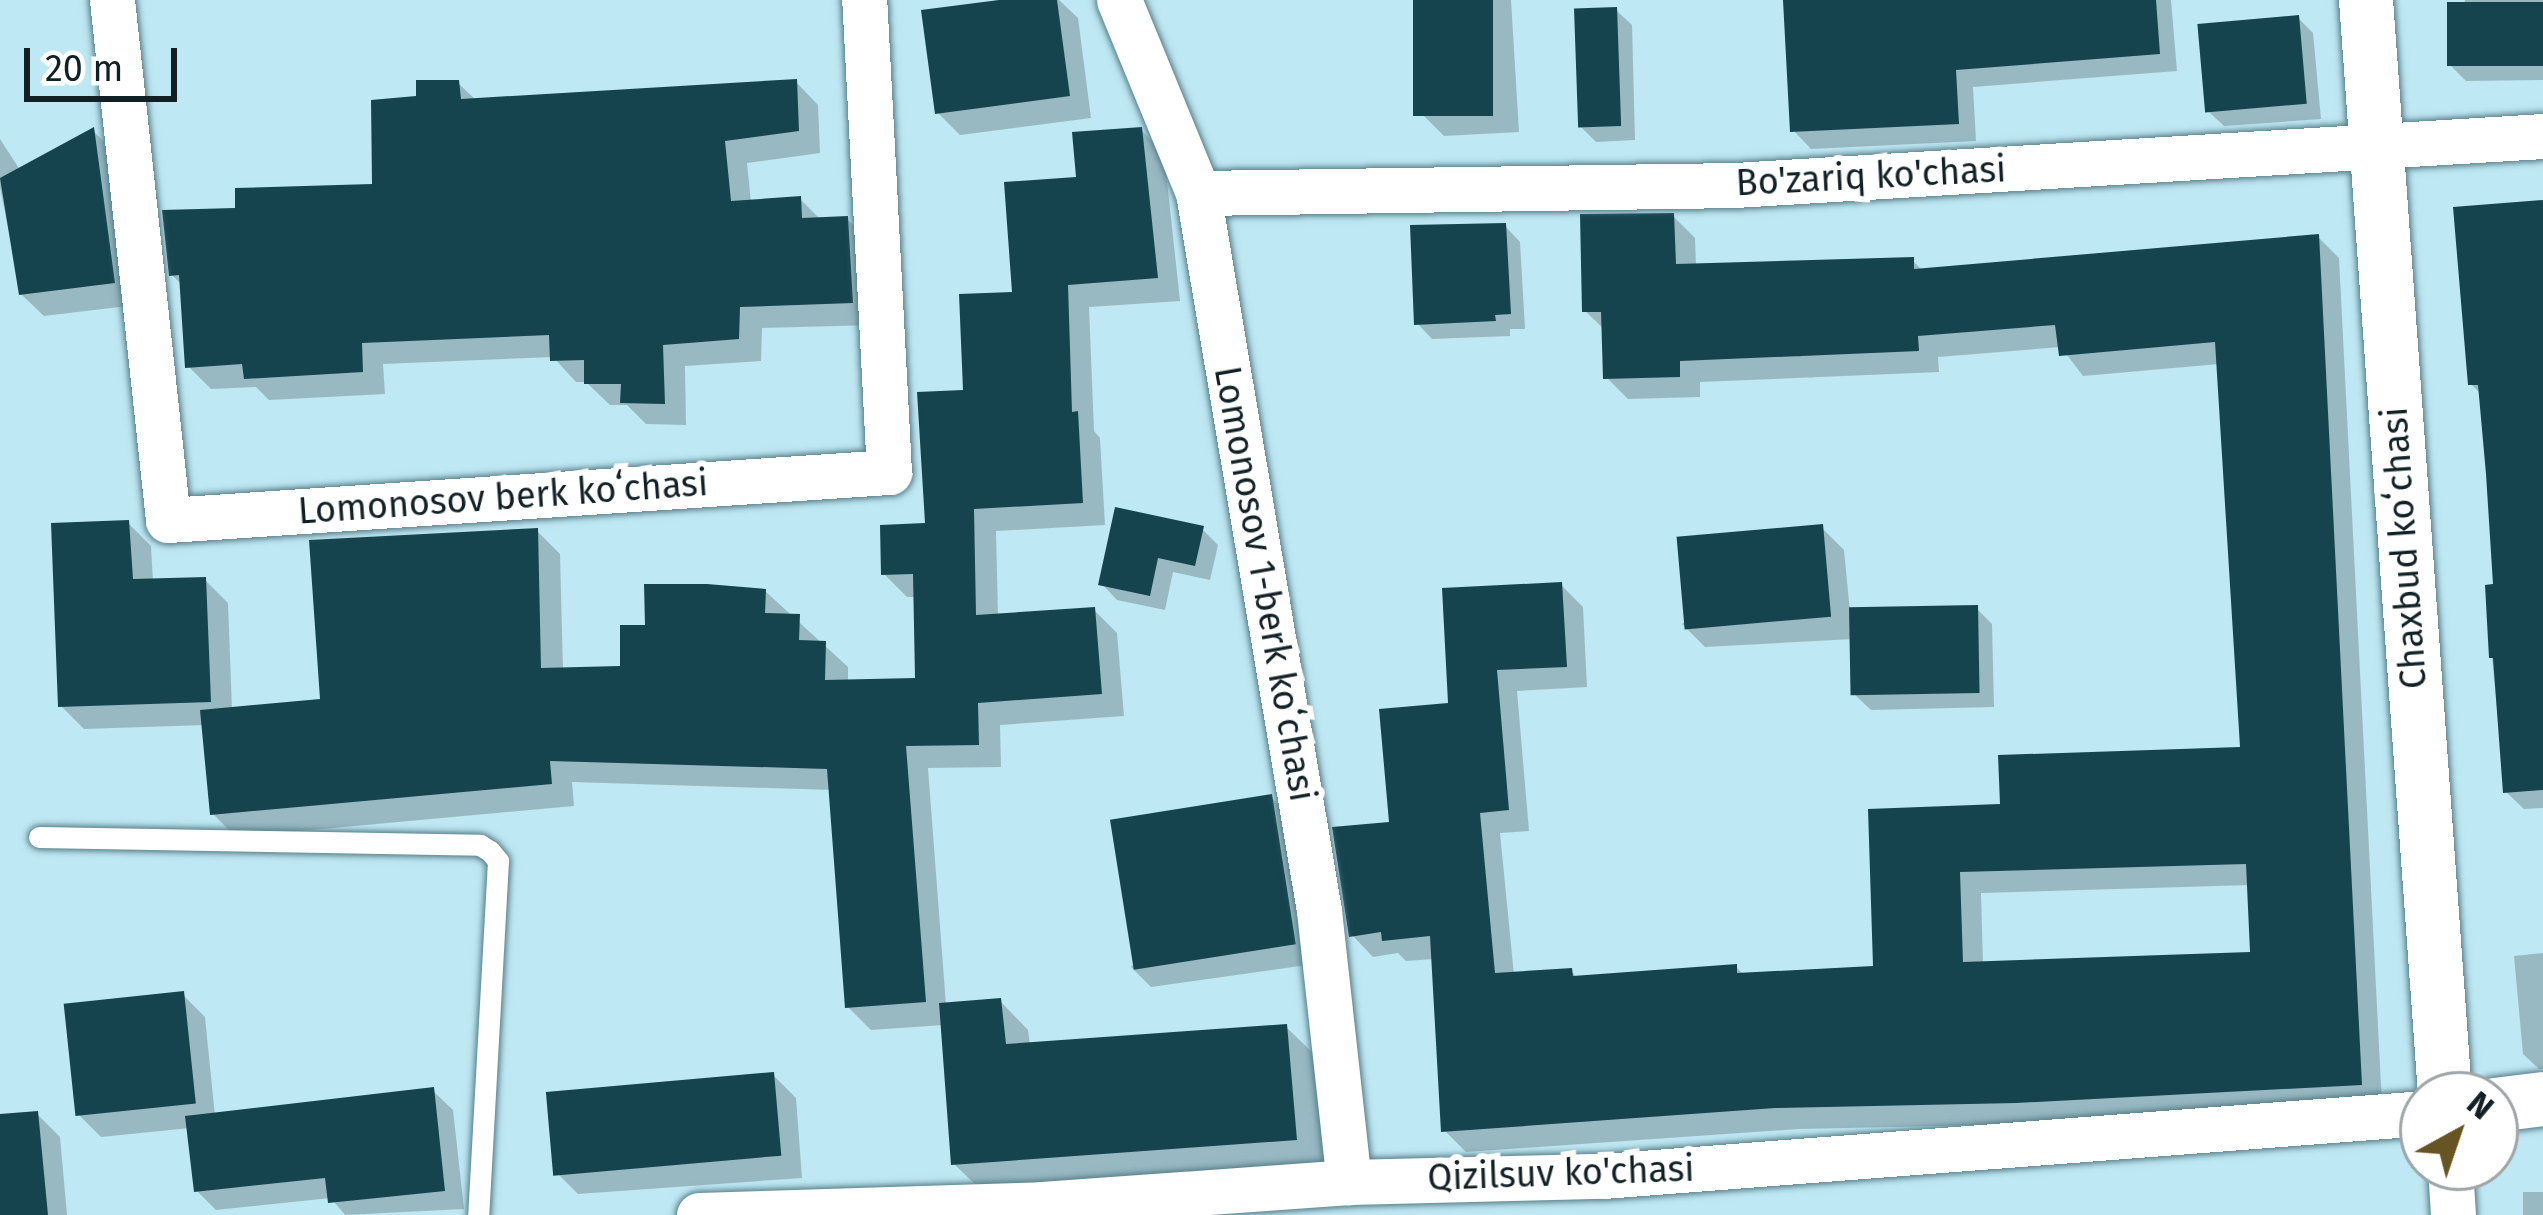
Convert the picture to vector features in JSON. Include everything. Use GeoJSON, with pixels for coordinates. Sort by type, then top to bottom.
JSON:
{"type":"FeatureCollection","features":[{"type":"Feature","properties":{"kind":"street","name":"Lomonosov berk koʻchasi"},"geometry":{"type":"LineString","coordinates":[[112,0],[168,520],[889,472],[864,0]]}},
{"type":"Feature","properties":{"kind":"street","name":"Lomonosov 1-berk koʻchasi"},"geometry":{"type":"LineString","coordinates":[[1119,0],[1198,193],[1319,910],[1348,1182]]}},
{"type":"Feature","properties":{"kind":"street","name":"Chaxbud koʻchasi"},"geometry":{"type":"LineString","coordinates":[[2366,0],[2443,1071]]}},
{"type":"Feature","properties":{"kind":"street","name":"Bo'zariq ko'chasi"},"geometry":{"type":"LineString","coordinates":[[1198,193],[1735,185],[2543,136]]}},
{"type":"Feature","properties":{"kind":"street","name":"Qizilsuv ko'chasi"},"geometry":{"type":"LineString","coordinates":[[699,1215],[1042,1209],[1348,1182],[1601,1195],[2399,1115]]}},
{"type":"Feature","properties":{"kind":"lane"},"geometry":{"type":"LineString","coordinates":[[39,837],[480,844],[490,850],[498,861],[478,1215]]}},
{"type":"Feature","properties":{"kind":"building"},"geometry":{"type":"Polygon","coordinates":[[[999,0],[1057,0],[1070,96],[935,114],[921,10],[999,0]]]}},
{"type":"Feature","properties":{"kind":"building"},"geometry":{"type":"Polygon","coordinates":[[[1413,0],[1493,0],[1493,116],[1413,116],[1413,0]]]}},
{"type":"Feature","properties":{"kind":"building"},"geometry":{"type":"Polygon","coordinates":[[[1783,0],[2156,0],[2160,54],[1956,70],[1959,124],[1790,132],[1783,0]]]}},
{"type":"Feature","properties":{"kind":"building"},"geometry":{"type":"Polygon","coordinates":[[[2447,2],[2543,2],[2543,66],[2447,66],[2447,2]]]}},
{"type":"Feature","properties":{"kind":"building"},"geometry":{"type":"Polygon","coordinates":[[[1617,7],[1621,126],[1578,127],[1574,9],[1617,7]]]}},
{"type":"Feature","properties":{"kind":"building"},"geometry":{"type":"Polygon","coordinates":[[[2299,15],[2307,104],[2205,113],[2197,24],[2299,15]]]}},
{"type":"Feature","properties":{"kind":"building"},"geometry":{"type":"Polygon","coordinates":[[[797,79],[799,131],[725,141],[731,201],[801,196],[802,218],[848,216],[853,303],[740,307],[739,339],[663,345],[665,404],[620,403],[621,384],[584,384],[584,360],[550,361],[549,335],[362,343],[363,372],[244,379],[242,364],[185,368],[179,275],[169,276],[162,210],[235,208],[235,188],[372,184],[371,100],[416,96],[416,80],[459,80],[461,99],[797,79]]]}},
{"type":"Feature","properties":{"kind":"building"},"geometry":{"type":"Polygon","coordinates":[[[94,127],[115,283],[19,295],[0,178],[94,127]]]}},
{"type":"Feature","properties":{"kind":"building"},"geometry":{"type":"Polygon","coordinates":[[[1142,127],[1158,278],[1068,285],[1072,412],[1078,411],[1083,503],[974,509],[976,615],[1095,607],[1102,694],[978,703],[979,745],[906,746],[926,1002],[845,1008],[827,769],[550,761],[552,784],[210,815],[200,710],[320,699],[309,540],[538,528],[541,668],[620,666],[620,625],[645,625],[644,584],[707,584],[766,589],[765,613],[800,614],[799,640],[826,641],[825,680],[915,678],[913,574],[881,575],[880,525],[925,523],[917,392],[963,390],[959,294],[1012,292],[1004,182],[1076,177],[1072,132],[1142,127]]]}},
{"type":"Feature","properties":{"kind":"building"},"geometry":{"type":"Polygon","coordinates":[[[2543,200],[2543,790],[2503,793],[2485,585],[2493,584],[2486,474],[2478,385],[2468,385],[2453,207],[2543,200]]]}},
{"type":"Feature","properties":{"kind":"building"},"geometry":{"type":"Polygon","coordinates":[[[1674,213],[1676,264],[1914,257],[1914,269],[2319,234],[2362,1085],[2016,1103],[1775,1108],[1441,1132],[1430,936],[1382,941],[1381,932],[1349,937],[1332,827],[1389,822],[1379,709],[1448,703],[1442,588],[1562,582],[1567,667],[1497,670],[1509,810],[1480,813],[1495,973],[1572,968],[1573,976],[1737,964],[1737,973],[1873,966],[1868,809],[2000,804],[1998,755],[2240,747],[2215,342],[2059,356],[2055,325],[1918,336],[1919,351],[1680,361],[1680,377],[1603,379],[1601,312],[1582,312],[1580,214],[1674,213]],[[2246,864],[1960,872],[1963,962],[2250,952],[2246,864]]]}},
{"type":"Feature","properties":{"kind":"building"},"geometry":{"type":"Polygon","coordinates":[[[1506,223],[1511,314],[1495,315],[1496,321],[1414,325],[1410,225],[1506,223]]]}},
{"type":"Feature","properties":{"kind":"building"},"geometry":{"type":"Polygon","coordinates":[[[1115,507],[1204,526],[1195,566],[1158,558],[1150,596],[1098,585],[1115,507]]]}},
{"type":"Feature","properties":{"kind":"building"},"geometry":{"type":"Polygon","coordinates":[[[129,520],[133,579],[206,577],[211,702],[58,707],[51,523],[129,520]]]}},
{"type":"Feature","properties":{"kind":"building"},"geometry":{"type":"Polygon","coordinates":[[[1823,524],[1831,617],[1685,629],[1677,537],[1823,524]]]}},
{"type":"Feature","properties":{"kind":"building"},"geometry":{"type":"Polygon","coordinates":[[[1978,605],[1980,693],[1851,695],[1849,607],[1978,605]]]}},
{"type":"Feature","properties":{"kind":"building"},"geometry":{"type":"Polygon","coordinates":[[[1272,794],[1296,944],[1134,970],[1110,820],[1272,794]]]}},
{"type":"Feature","properties":{"kind":"building"},"geometry":{"type":"Polygon","coordinates":[[[184,991],[196,1103],[75,1116],[64,1004],[184,991]]]}},
{"type":"Feature","properties":{"kind":"building"},"geometry":{"type":"Polygon","coordinates":[[[1001,998],[1006,1044],[1287,1024],[1297,1140],[951,1165],[939,1003],[1001,998]]]}},
{"type":"Feature","properties":{"kind":"building"},"geometry":{"type":"Polygon","coordinates":[[[774,1072],[781,1156],[553,1176],[546,1092],[774,1072]]]}},
{"type":"Feature","properties":{"kind":"building"},"geometry":{"type":"Polygon","coordinates":[[[434,1087],[445,1191],[328,1203],[325,1178],[194,1192],[185,1116],[434,1087]]]}},
{"type":"Feature","properties":{"kind":"building"},"geometry":{"type":"Polygon","coordinates":[[[38,1111],[48,1215],[0,1215],[0,1114],[38,1111]]]}}]}
